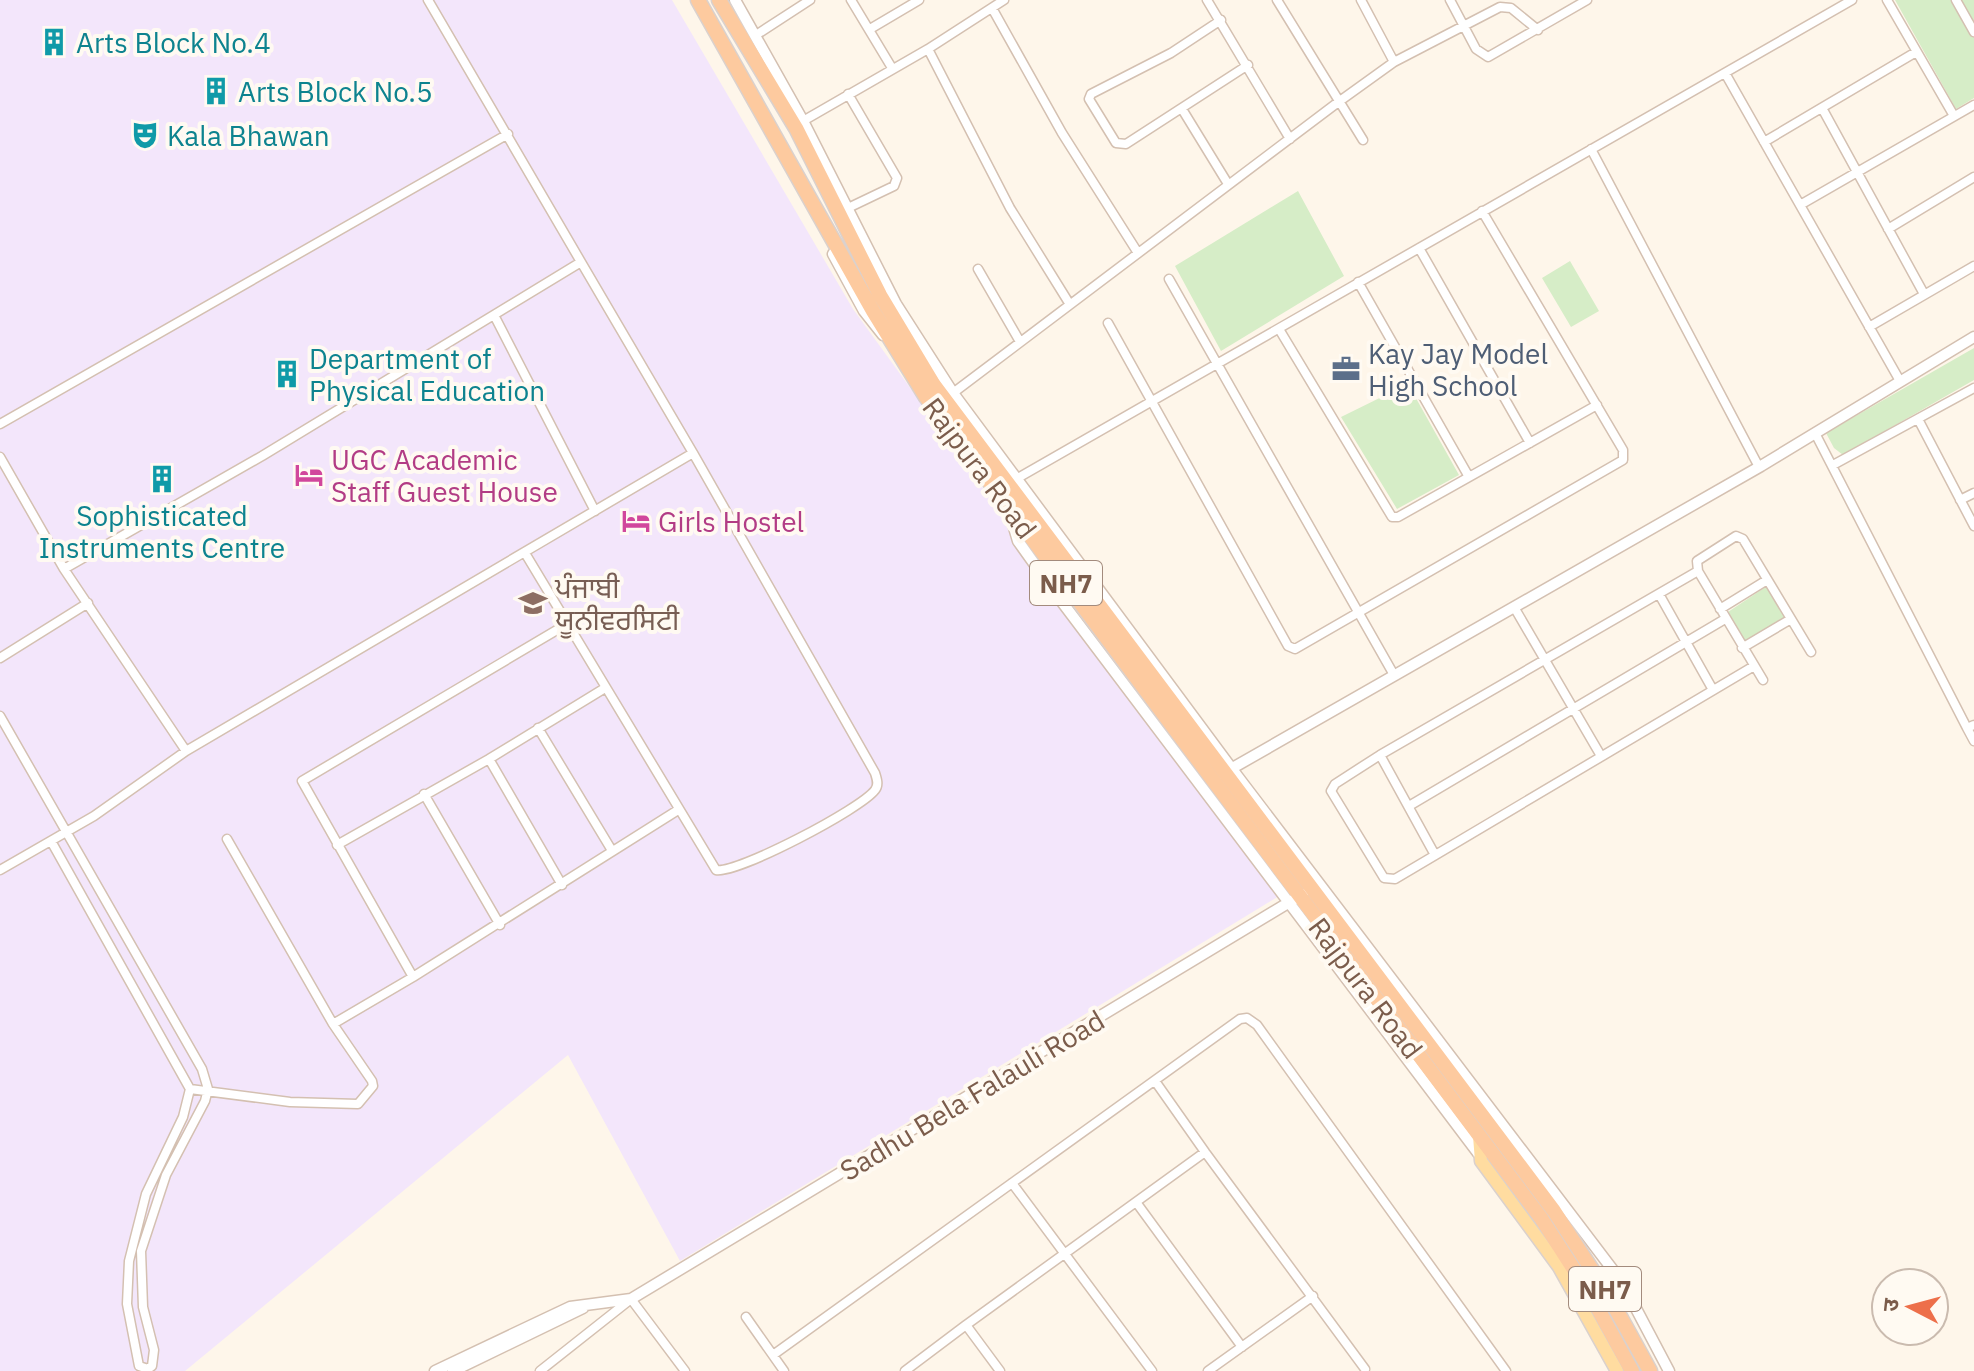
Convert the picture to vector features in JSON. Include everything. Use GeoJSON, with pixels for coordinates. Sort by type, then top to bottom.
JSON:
{"type":"FeatureCollection","features":[{"type":"Feature","properties":{"kind":"highway","name":"Rajpura Road"},"geometry":{"type":"LineString","coordinates":[[698,0],[897,352],[1008,506],[1223,774]]}},
{"type":"Feature","properties":{"kind":"highway","name":"Rajpura Road"},"geometry":{"type":"LineString","coordinates":[[719,0],[796,128],[934,385],[1223,774],[1299,896],[1479,1136]]}},
{"type":"Feature","properties":{"kind":"highway","name":"NH7"},"geometry":{"type":"LineString","coordinates":[[1299,896],[1607,1293],[1650,1371]]}},
{"type":"Feature","properties":{"kind":"highway","name":"NH7"},"geometry":{"type":"LineString","coordinates":[[1479,1136],[1547,1214],[1632,1371]]}},
{"type":"Feature","properties":{"kind":"main road"},"geometry":{"type":"LineString","coordinates":[[1479,1136],[1478,1153],[1559,1267],[1617,1371]]}},
{"type":"Feature","properties":{"kind":"street"},"geometry":{"type":"LineString","coordinates":[[428,0],[693,453],[878,780],[873,792],[763,856],[728,871],[712,866],[525,553]]}},
{"type":"Feature","properties":{"kind":"street"},"geometry":{"type":"LineString","coordinates":[[691,0],[764,125],[864,311],[897,352]]}},
{"type":"Feature","properties":{"kind":"street"},"geometry":{"type":"LineString","coordinates":[[735,0],[848,208],[884,291],[953,393],[1223,774],[1622,1282],[1669,1371]]}},
{"type":"Feature","properties":{"kind":"street"},"geometry":{"type":"LineString","coordinates":[[756,35],[810,0]]}},
{"type":"Feature","properties":{"kind":"street"},"geometry":{"type":"LineString","coordinates":[[851,0],[892,68]]}},
{"type":"Feature","properties":{"kind":"street"},"geometry":{"type":"LineString","coordinates":[[870,29],[919,0]]}},
{"type":"Feature","properties":{"kind":"street"},"geometry":{"type":"LineString","coordinates":[[803,121],[928,49],[1004,0]]}},
{"type":"Feature","properties":{"kind":"street"},"geometry":{"type":"LineString","coordinates":[[1207,0],[1290,139]]}},
{"type":"Feature","properties":{"kind":"street"},"geometry":{"type":"LineString","coordinates":[[1277,0],[1337,103],[1363,140]]}},
{"type":"Feature","properties":{"kind":"street"},"geometry":{"type":"LineString","coordinates":[[1361,0],[1394,62]]}},
{"type":"Feature","properties":{"kind":"street"},"geometry":{"type":"LineString","coordinates":[[1450,0],[1476,49],[1488,57],[1587,0]]}},
{"type":"Feature","properties":{"kind":"street"},"geometry":{"type":"LineString","coordinates":[[1016,479],[1852,0]]}},
{"type":"Feature","properties":{"kind":"street"},"geometry":{"type":"LineString","coordinates":[[1887,0],[1954,116]]}},
{"type":"Feature","properties":{"kind":"street"},"geometry":{"type":"LineString","coordinates":[[1956,0],[1974,32]]}},
{"type":"Feature","properties":{"kind":"street"},"geometry":{"type":"LineString","coordinates":[[953,393],[1019,340],[1394,62],[1505,6],[1538,30]]}},
{"type":"Feature","properties":{"kind":"street"},"geometry":{"type":"LineString","coordinates":[[992,8],[1062,133],[1138,253]]}},
{"type":"Feature","properties":{"kind":"street"},"geometry":{"type":"LineString","coordinates":[[1221,20],[1171,53],[1096,89],[1089,99],[1105,129],[1120,145],[1248,65]]}},
{"type":"Feature","properties":{"kind":"street"},"geometry":{"type":"LineString","coordinates":[[928,49],[1010,208],[1069,303]]}},
{"type":"Feature","properties":{"kind":"street"},"geometry":{"type":"LineString","coordinates":[[1764,142],[1916,52]]}},
{"type":"Feature","properties":{"kind":"street"},"geometry":{"type":"LineString","coordinates":[[1725,73],[1900,381]]}},
{"type":"Feature","properties":{"kind":"street"},"geometry":{"type":"LineString","coordinates":[[848,94],[897,178],[894,186],[848,208]]}},
{"type":"Feature","properties":{"kind":"street"},"geometry":{"type":"LineString","coordinates":[[1800,205],[1974,105]]}},
{"type":"Feature","properties":{"kind":"street"},"geometry":{"type":"LineString","coordinates":[[1822,108],[1924,294]]}},
{"type":"Feature","properties":{"kind":"street"},"geometry":{"type":"LineString","coordinates":[[1182,109],[1228,184]]}},
{"type":"Feature","properties":{"kind":"street"},"geometry":{"type":"LineString","coordinates":[[0,424],[508,134]]}},
{"type":"Feature","properties":{"kind":"street"},"geometry":{"type":"LineString","coordinates":[[1591,149],[1759,467]]}},
{"type":"Feature","properties":{"kind":"street"},"geometry":{"type":"LineString","coordinates":[[1888,229],[1974,177]]}},
{"type":"Feature","properties":{"kind":"street"},"geometry":{"type":"LineString","coordinates":[[1108,323],[1289,648],[1297,648],[1623,460],[1623,450],[1482,211]]}},
{"type":"Feature","properties":{"kind":"street"},"geometry":{"type":"LineString","coordinates":[[1419,248],[1530,443]]}},
{"type":"Feature","properties":{"kind":"street"},"geometry":{"type":"LineString","coordinates":[[64,569],[262,456],[581,262]]}},
{"type":"Feature","properties":{"kind":"street"},"geometry":{"type":"LineString","coordinates":[[1869,327],[1974,266]]}},
{"type":"Feature","properties":{"kind":"street"},"geometry":{"type":"LineString","coordinates":[[978,269],[1019,340]]}},
{"type":"Feature","properties":{"kind":"street"},"geometry":{"type":"LineString","coordinates":[[1169,279],[1394,675]]}},
{"type":"Feature","properties":{"kind":"street"},"geometry":{"type":"LineString","coordinates":[[1358,282],[1469,477]]}},
{"type":"Feature","properties":{"kind":"street"},"geometry":{"type":"LineString","coordinates":[[494,315],[595,511]]}},
{"type":"Feature","properties":{"kind":"street"},"geometry":{"type":"LineString","coordinates":[[1279,329],[1389,515],[1398,517],[1597,405]]}},
{"type":"Feature","properties":{"kind":"street"},"geometry":{"type":"LineString","coordinates":[[1223,774],[1759,467],[1974,337]]}},
{"type":"Feature","properties":{"kind":"street"},"geometry":{"type":"LineString","coordinates":[[1833,465],[1974,388]]}},
{"type":"Feature","properties":{"kind":"street"},"geometry":{"type":"LineString","coordinates":[[1918,419],[1974,526]]}},
{"type":"Feature","properties":{"kind":"street"},"geometry":{"type":"LineString","coordinates":[[1815,433],[1971,726],[1974,741]]}},
{"type":"Feature","properties":{"kind":"street"},"geometry":{"type":"LineString","coordinates":[[0,870],[51,841],[186,751],[693,453]]}},
{"type":"Feature","properties":{"kind":"street"},"geometry":{"type":"LineString","coordinates":[[0,457],[64,569],[186,751]]}},
{"type":"Feature","properties":{"kind":"street"},"geometry":{"type":"LineString","coordinates":[[1960,500],[1974,493]]}},
{"type":"Feature","properties":{"kind":"street"},"geometry":{"type":"LineString","coordinates":[[1008,506],[1018,541],[1299,896],[1478,1153]]}},
{"type":"Feature","properties":{"kind":"street"},"geometry":{"type":"LineString","coordinates":[[1763,680],[1698,571],[1697,561],[1736,536],[1743,539],[1811,652]]}},
{"type":"Feature","properties":{"kind":"street"},"geometry":{"type":"LineString","coordinates":[[1698,571],[1380,755],[1335,784],[1332,794],[1387,880],[1398,878],[1754,666]]}},
{"type":"Feature","properties":{"kind":"street"},"geometry":{"type":"LineString","coordinates":[[1720,609],[1767,580]]}},
{"type":"Feature","properties":{"kind":"street"},"geometry":{"type":"LineString","coordinates":[[1659,594],[1713,690]]}},
{"type":"Feature","properties":{"kind":"street"},"geometry":{"type":"LineString","coordinates":[[0,658],[88,603]]}},
{"type":"Feature","properties":{"kind":"street"},"geometry":{"type":"LineString","coordinates":[[1514,607],[1601,756]]}},
{"type":"Feature","properties":{"kind":"street"},"geometry":{"type":"LineString","coordinates":[[1409,806],[1725,619]]}},
{"type":"Feature","properties":{"kind":"street"},"geometry":{"type":"LineString","coordinates":[[1742,648],[1791,619]]}},
{"type":"Feature","properties":{"kind":"street"},"geometry":{"type":"LineString","coordinates":[[413,977],[302,781],[567,624]]}},
{"type":"Feature","properties":{"kind":"street"},"geometry":{"type":"LineString","coordinates":[[337,845],[489,759],[605,688]]}},
{"type":"Feature","properties":{"kind":"street"},"geometry":{"type":"LineString","coordinates":[[0,716],[202,1069],[208,1089],[199,1114],[166,1175],[147,1225],[140,1280],[154,1350],[152,1366],[143,1369],[139,1366],[127,1304],[129,1261],[146,1194],[183,1117],[190,1089],[51,841]]}},
{"type":"Feature","properties":{"kind":"street"},"geometry":{"type":"LineString","coordinates":[[538,728],[611,849]]}},
{"type":"Feature","properties":{"kind":"street"},"geometry":{"type":"LineString","coordinates":[[1380,755],[1435,855]]}},
{"type":"Feature","properties":{"kind":"street"},"geometry":{"type":"LineString","coordinates":[[489,759],[562,885]]}},
{"type":"Feature","properties":{"kind":"street"},"geometry":{"type":"LineString","coordinates":[[424,794],[500,925]]}},
{"type":"Feature","properties":{"kind":"street"},"geometry":{"type":"LineString","coordinates":[[333,1024],[500,925],[611,849],[678,810]]}},
{"type":"Feature","properties":{"kind":"street"},"geometry":{"type":"LineString","coordinates":[[190,1089],[290,1102],[358,1104],[373,1086],[333,1024],[227,839]]}},
{"type":"Feature","properties":{"kind":"street","name":"Sadhu Bela Falauli Road"},"geometry":{"type":"LineString","coordinates":[[631,1299],[1299,896]]}},
{"type":"Feature","properties":{"kind":"street"},"geometry":{"type":"LineString","coordinates":[[773,1355],[1240,1019],[1254,1022],[1506,1371]]}},
{"type":"Feature","properties":{"kind":"street"},"geometry":{"type":"LineString","coordinates":[[1155,1081],[1364,1370]]}},
{"type":"Feature","properties":{"kind":"street"},"geometry":{"type":"LineString","coordinates":[[905,1371],[1205,1152]]}},
{"type":"Feature","properties":{"kind":"street"},"geometry":{"type":"LineString","coordinates":[[1012,1183],[1152,1371]]}},
{"type":"Feature","properties":{"kind":"street"},"geometry":{"type":"LineString","coordinates":[[1136,1202],[1242,1347]]}},
{"type":"Feature","properties":{"kind":"street"},"geometry":{"type":"LineString","coordinates":[[1208,1371],[1313,1296]]}},
{"type":"Feature","properties":{"kind":"street"},"geometry":{"type":"LineString","coordinates":[[435,1371],[585,1306],[631,1299]]}},
{"type":"Feature","properties":{"kind":"street"},"geometry":{"type":"LineString","coordinates":[[540,1371],[631,1299]]}},
{"type":"Feature","properties":{"kind":"street"},"geometry":{"type":"LineString","coordinates":[[631,1299],[685,1371]]}},
{"type":"Feature","properties":{"kind":"street"},"geometry":{"type":"LineString","coordinates":[[746,1317],[784,1371]]}},
{"type":"Feature","properties":{"kind":"street"},"geometry":{"type":"LineString","coordinates":[[966,1325],[1000,1371]]}},
{"type":"Feature","properties":{"kind":"street"},"geometry":{"type":"LineString","coordinates":[[453,1371],[503,1344]]}},
{"type":"Feature","properties":{"kind":"shaded area","name":"ਪੰਜਾਬੀ ਯੂਨੀਵਰਸਿਟੀ"},"geometry":{"type":"Polygon","coordinates":[[[0,0],[672,0],[853,309],[1279,896],[680,1261],[568,1055],[185,1371],[0,1371],[0,0]]]}},
{"type":"Feature","properties":{"kind":"green space"},"geometry":{"type":"Polygon","coordinates":[[[1895,0],[1974,0],[1974,98],[1956,109],[1895,0]]]}},
{"type":"Feature","properties":{"kind":"green space"},"geometry":{"type":"Polygon","coordinates":[[[1298,191],[1344,276],[1221,351],[1175,266],[1298,191]]]}},
{"type":"Feature","properties":{"kind":"green space"},"geometry":{"type":"Polygon","coordinates":[[[1570,261],[1599,311],[1571,327],[1542,278],[1570,261]]]}},
{"type":"Feature","properties":{"kind":"green space"},"geometry":{"type":"Polygon","coordinates":[[[1974,348],[1974,380],[1843,455],[1834,448],[1826,433],[1974,348]]]}},
{"type":"Feature","properties":{"kind":"green space"},"geometry":{"type":"Polygon","coordinates":[[[1408,384],[1459,475],[1397,509],[1341,417],[1408,384]]]}},
{"type":"Feature","properties":{"kind":"green space"},"geometry":{"type":"Polygon","coordinates":[[[1767,586],[1785,615],[1784,619],[1745,643],[1728,612],[1767,586]]]}},
{"type":"Feature","properties":{"kind":"place","name":"Arts Block No.4"},"geometry":{"type":"Point","coordinates":[54,42]}},
{"type":"Feature","properties":{"kind":"place","name":"Arts Block No.5"},"geometry":{"type":"Point","coordinates":[216,91]}},
{"type":"Feature","properties":{"kind":"place","name":"Kala Bhawan"},"geometry":{"type":"Point","coordinates":[145,135]}},
{"type":"Feature","properties":{"kind":"place","name":"Kay Jay Model High School"},"geometry":{"type":"Point","coordinates":[1346,369]}},
{"type":"Feature","properties":{"kind":"place","name":"Department of Physical Education"},"geometry":{"type":"Point","coordinates":[287,374]}},
{"type":"Feature","properties":{"kind":"place","name":"UGC Academic Staff Guest House"},"geometry":{"type":"Point","coordinates":[309,475]}},
{"type":"Feature","properties":{"kind":"place","name":"Sophisticated Instruments Centre"},"geometry":{"type":"Point","coordinates":[162,479]}},
{"type":"Feature","properties":{"kind":"place","name":"Girls Hostel"},"geometry":{"type":"Point","coordinates":[636,521]}},
{"type":"Feature","properties":{"kind":"place","name":"ਪੰਜਾਬੀ ਯੂਨੀਵਰਸਿਟੀ"},"geometry":{"type":"Point","coordinates":[533,603]}}]}
